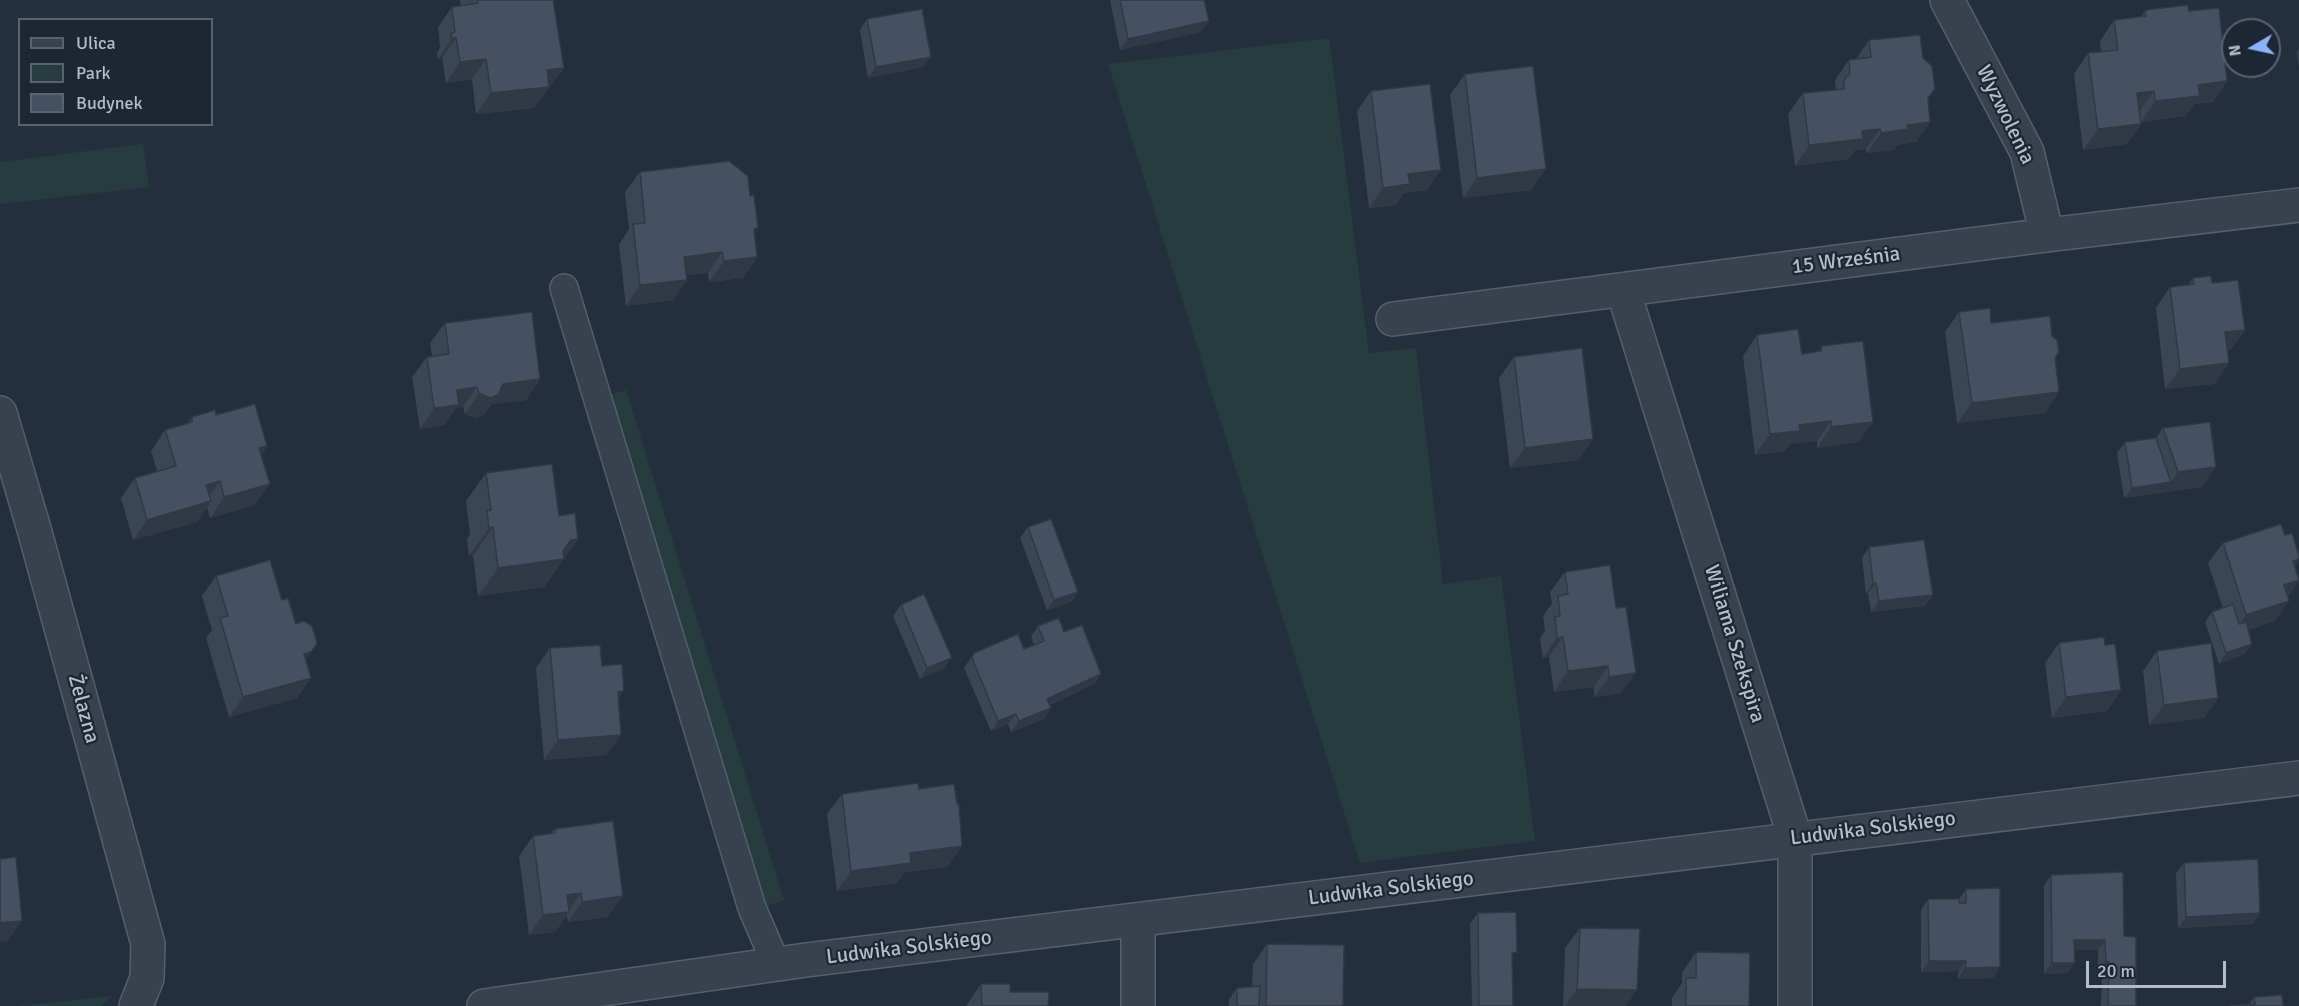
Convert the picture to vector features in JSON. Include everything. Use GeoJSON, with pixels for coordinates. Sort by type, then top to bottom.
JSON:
{"type":"FeatureCollection","features":[{"type":"Feature","properties":{"kind":"street","name":"Wyzwolenia"},"geometry":{"type":"LineString","coordinates":[[1947,0],[2027,152],[2048,235]]}},
{"type":"Feature","properties":{"kind":"street","name":"15 Września"},"geometry":{"type":"LineString","coordinates":[[1394,319],[2048,235],[2299,206]]}},
{"type":"Feature","properties":{"kind":"street","name":"Wiliama Szekspira"},"geometry":{"type":"LineString","coordinates":[[1623,291],[1795,838],[1795,1006]]}},
{"type":"Feature","properties":{"kind":"street","name":"Żelazna"},"geometry":{"type":"LineString","coordinates":[[0,413],[148,944],[147,978],[136,1006]]}},
{"type":"Feature","properties":{"kind":"street","name":"Ludwika Solskiego"},"geometry":{"type":"LineString","coordinates":[[484,1006],[777,966],[806,960],[2299,778]]}},
{"type":"Feature","properties":{"kind":"street"},"geometry":{"type":"LineString","coordinates":[[1138,920],[1138,1006]]}},
{"type":"Feature","properties":{"kind":"lane"},"geometry":{"type":"LineString","coordinates":[[564,288],[752,908],[777,966]]}},
{"type":"Feature","properties":{"kind":"green space"},"geometry":{"type":"Polygon","coordinates":[[[1329,38],[1369,353],[1416,348],[1443,584],[1501,576],[1535,841],[1360,863],[1108,64],[1329,38]]]}},
{"type":"Feature","properties":{"kind":"green space"},"geometry":{"type":"Polygon","coordinates":[[[143,144],[149,187],[0,204],[0,162],[143,144]]]}},
{"type":"Feature","properties":{"kind":"green space"},"geometry":{"type":"Polygon","coordinates":[[[626,390],[784,900],[766,906],[608,395],[626,390]]]}},
{"type":"Feature","properties":{"kind":"green space"},"geometry":{"type":"Polygon","coordinates":[[[112,996],[101,1006],[18,1006],[112,996]]]}},
{"type":"Feature","properties":{"kind":"building"},"geometry":{"type":"Polygon","coordinates":[[[478,0],[553,0],[564,68],[547,70],[549,87],[491,93],[486,59],[460,62],[456,38],[452,38],[451,33],[455,32],[452,7],[478,3],[478,0]]]}},
{"type":"Feature","properties":{"kind":"building"},"geometry":{"type":"Polygon","coordinates":[[[1120,0],[1204,0],[1209,21],[1128,39],[1120,0]]]}},
{"type":"Feature","properties":{"kind":"building"},"geometry":{"type":"Polygon","coordinates":[[[2188,5],[2189,11],[2219,8],[2221,78],[2227,78],[2227,81],[2198,85],[2200,96],[2155,101],[2154,91],[2137,93],[2141,124],[2098,129],[2088,53],[2118,50],[2114,20],[2146,16],[2145,10],[2188,5]]]}},
{"type":"Feature","properties":{"kind":"building"},"geometry":{"type":"Polygon","coordinates":[[[922,9],[931,57],[876,67],[867,19],[922,9]]]}},
{"type":"Feature","properties":{"kind":"building"},"geometry":{"type":"Polygon","coordinates":[[[1920,35],[1923,58],[1932,66],[1935,89],[1928,98],[1930,122],[1907,125],[1908,129],[1881,133],[1880,129],[1862,131],[1863,139],[1809,145],[1803,93],[1844,89],[1844,80],[1850,73],[1849,60],[1871,57],[1869,40],[1920,35]]]}},
{"type":"Feature","properties":{"kind":"building"},"geometry":{"type":"Polygon","coordinates":[[[1533,66],[1546,169],[1477,178],[1465,74],[1533,66]]]}},
{"type":"Feature","properties":{"kind":"building"},"geometry":{"type":"Polygon","coordinates":[[[1430,84],[1441,170],[1408,174],[1410,184],[1383,188],[1371,91],[1430,84]]]}},
{"type":"Feature","properties":{"kind":"building"},"geometry":{"type":"Polygon","coordinates":[[[729,161],[748,176],[750,196],[754,195],[758,228],[754,229],[757,257],[724,261],[722,252],[684,257],[687,280],[640,285],[633,224],[645,223],[640,172],[729,161]]]}},
{"type":"Feature","properties":{"kind":"building"},"geometry":{"type":"Polygon","coordinates":[[[2211,276],[2212,283],[2238,280],[2245,330],[2225,332],[2229,363],[2180,369],[2170,287],[2194,284],[2193,278],[2211,276]]]}},
{"type":"Feature","properties":{"kind":"building"},"geometry":{"type":"Polygon","coordinates":[[[1990,308],[1991,323],[2050,316],[2052,336],[2057,340],[2059,352],[2055,358],[2059,392],[1972,403],[1959,312],[1990,308]]]}},
{"type":"Feature","properties":{"kind":"building"},"geometry":{"type":"Polygon","coordinates":[[[532,312],[540,379],[503,384],[498,395],[490,398],[479,393],[477,387],[457,390],[459,405],[434,408],[427,357],[449,354],[445,323],[532,312]]]}},
{"type":"Feature","properties":{"kind":"building"},"geometry":{"type":"Polygon","coordinates":[[[1798,329],[1802,354],[1821,351],[1822,346],[1863,341],[1873,422],[1831,427],[1831,421],[1799,425],[1800,431],[1770,434],[1757,335],[1798,329]]]}},
{"type":"Feature","properties":{"kind":"building"},"geometry":{"type":"Polygon","coordinates":[[[1582,348],[1593,439],[1525,448],[1514,357],[1582,348]]]}},
{"type":"Feature","properties":{"kind":"building"},"geometry":{"type":"Polygon","coordinates":[[[255,404],[267,446],[259,448],[270,484],[224,497],[220,481],[206,485],[211,501],[147,520],[135,478],[176,466],[165,430],[192,422],[192,417],[215,410],[216,415],[255,404]]]}},
{"type":"Feature","properties":{"kind":"building"},"geometry":{"type":"Polygon","coordinates":[[[2210,422],[2216,467],[2178,472],[2163,428],[2210,422]]]}},
{"type":"Feature","properties":{"kind":"building"},"geometry":{"type":"Polygon","coordinates":[[[2156,438],[2171,482],[2132,488],[2125,442],[2156,438]]]}},
{"type":"Feature","properties":{"kind":"building"},"geometry":{"type":"Polygon","coordinates":[[[552,464],[559,516],[575,513],[578,539],[571,540],[563,551],[564,559],[498,568],[493,527],[489,528],[487,511],[491,510],[486,473],[552,464]]]}},
{"type":"Feature","properties":{"kind":"building"},"geometry":{"type":"Polygon","coordinates":[[[1051,519],[1078,592],[1054,600],[1028,527],[1051,519]]]}},
{"type":"Feature","properties":{"kind":"building"},"geometry":{"type":"Polygon","coordinates":[[[2281,524],[2285,535],[2292,533],[2299,556],[2299,559],[2293,561],[2299,580],[2284,585],[2289,601],[2246,615],[2223,543],[2281,524]]]}},
{"type":"Feature","properties":{"kind":"building"},"geometry":{"type":"Polygon","coordinates":[[[1924,540],[1933,595],[1879,601],[1876,583],[1873,583],[1869,547],[1924,540]]]}},
{"type":"Feature","properties":{"kind":"building"},"geometry":{"type":"Polygon","coordinates":[[[270,560],[282,600],[288,598],[296,624],[304,621],[312,626],[317,643],[312,651],[304,654],[311,678],[243,697],[220,618],[228,616],[216,576],[270,560]]]}},
{"type":"Feature","properties":{"kind":"building"},"geometry":{"type":"Polygon","coordinates":[[[1610,565],[1616,608],[1626,607],[1636,673],[1609,677],[1608,666],[1568,671],[1563,637],[1557,638],[1555,617],[1560,616],[1558,596],[1568,594],[1565,572],[1610,565]]]}},
{"type":"Feature","properties":{"kind":"building"},"geometry":{"type":"Polygon","coordinates":[[[924,594],[952,658],[927,668],[901,605],[924,594]]]}},
{"type":"Feature","properties":{"kind":"building"},"geometry":{"type":"Polygon","coordinates":[[[2233,604],[2239,624],[2246,622],[2252,644],[2226,653],[2212,612],[2233,604]]]}},
{"type":"Feature","properties":{"kind":"building"},"geometry":{"type":"Polygon","coordinates":[[[1059,618],[1064,632],[1082,625],[1101,674],[1047,699],[1051,708],[1019,721],[1016,714],[998,721],[972,658],[974,653],[1018,634],[1024,649],[1044,641],[1038,626],[1059,618]]]}},
{"type":"Feature","properties":{"kind":"building"},"geometry":{"type":"Polygon","coordinates":[[[2104,637],[2105,645],[2115,644],[2121,690],[2066,697],[2059,643],[2104,637]]]}},
{"type":"Feature","properties":{"kind":"building"},"geometry":{"type":"Polygon","coordinates":[[[2211,643],[2218,698],[2164,705],[2157,651],[2211,643]]]}},
{"type":"Feature","properties":{"kind":"building"},"geometry":{"type":"Polygon","coordinates":[[[600,645],[602,666],[622,664],[624,691],[618,692],[621,735],[558,740],[550,648],[600,645]]]}},
{"type":"Feature","properties":{"kind":"building"},"geometry":{"type":"Polygon","coordinates":[[[918,783],[919,789],[954,784],[957,804],[959,804],[962,846],[910,853],[911,863],[851,871],[842,794],[918,783]]]}},
{"type":"Feature","properties":{"kind":"building"},"geometry":{"type":"Polygon","coordinates":[[[613,821],[623,896],[582,902],[581,893],[567,895],[569,912],[543,915],[533,836],[555,833],[555,829],[613,821]]]}},
{"type":"Feature","properties":{"kind":"building"},"geometry":{"type":"Polygon","coordinates":[[[16,857],[22,921],[0,923],[0,859],[16,857]]]}},
{"type":"Feature","properties":{"kind":"building"},"geometry":{"type":"Polygon","coordinates":[[[2258,859],[2260,913],[2186,917],[2184,863],[2258,859]]]}},
{"type":"Feature","properties":{"kind":"building"},"geometry":{"type":"Polygon","coordinates":[[[2123,872],[2124,936],[2136,937],[2136,1006],[2108,1006],[2109,962],[2106,962],[2105,940],[2074,940],[2075,963],[2052,963],[2051,875],[2123,872]]]}},
{"type":"Feature","properties":{"kind":"building"},"geometry":{"type":"Polygon","coordinates":[[[2000,888],[2000,967],[1965,968],[1966,961],[1929,961],[1928,899],[1959,899],[1959,903],[1966,903],[1966,889],[2000,888]]]}},
{"type":"Feature","properties":{"kind":"building"},"geometry":{"type":"Polygon","coordinates":[[[1516,912],[1517,952],[1512,953],[1513,1006],[1479,1006],[1478,913],[1516,912]]]}},
{"type":"Feature","properties":{"kind":"building"},"geometry":{"type":"Polygon","coordinates":[[[1580,928],[1640,929],[1637,990],[1577,989],[1580,928]]]}},
{"type":"Feature","properties":{"kind":"building"},"geometry":{"type":"Polygon","coordinates":[[[1267,944],[1344,945],[1343,1006],[1266,1006],[1267,944]]]}},
{"type":"Feature","properties":{"kind":"building"},"geometry":{"type":"Polygon","coordinates":[[[1696,952],[1750,953],[1749,1006],[1686,1006],[1686,978],[1696,978],[1696,952]]]}},
{"type":"Feature","properties":{"kind":"building"},"geometry":{"type":"Polygon","coordinates":[[[981,984],[1010,984],[1010,992],[1049,992],[1048,1006],[982,1006],[981,984]]]}},
{"type":"Feature","properties":{"kind":"building"},"geometry":{"type":"Polygon","coordinates":[[[1260,986],[1259,1006],[1237,1006],[1237,988],[1260,986]]]}},
{"type":"Feature","properties":{"kind":"building"},"geometry":{"type":"Polygon","coordinates":[[[2282,995],[2283,1006],[2230,1006],[2255,1004],[2254,997],[2282,995]]]}}]}
